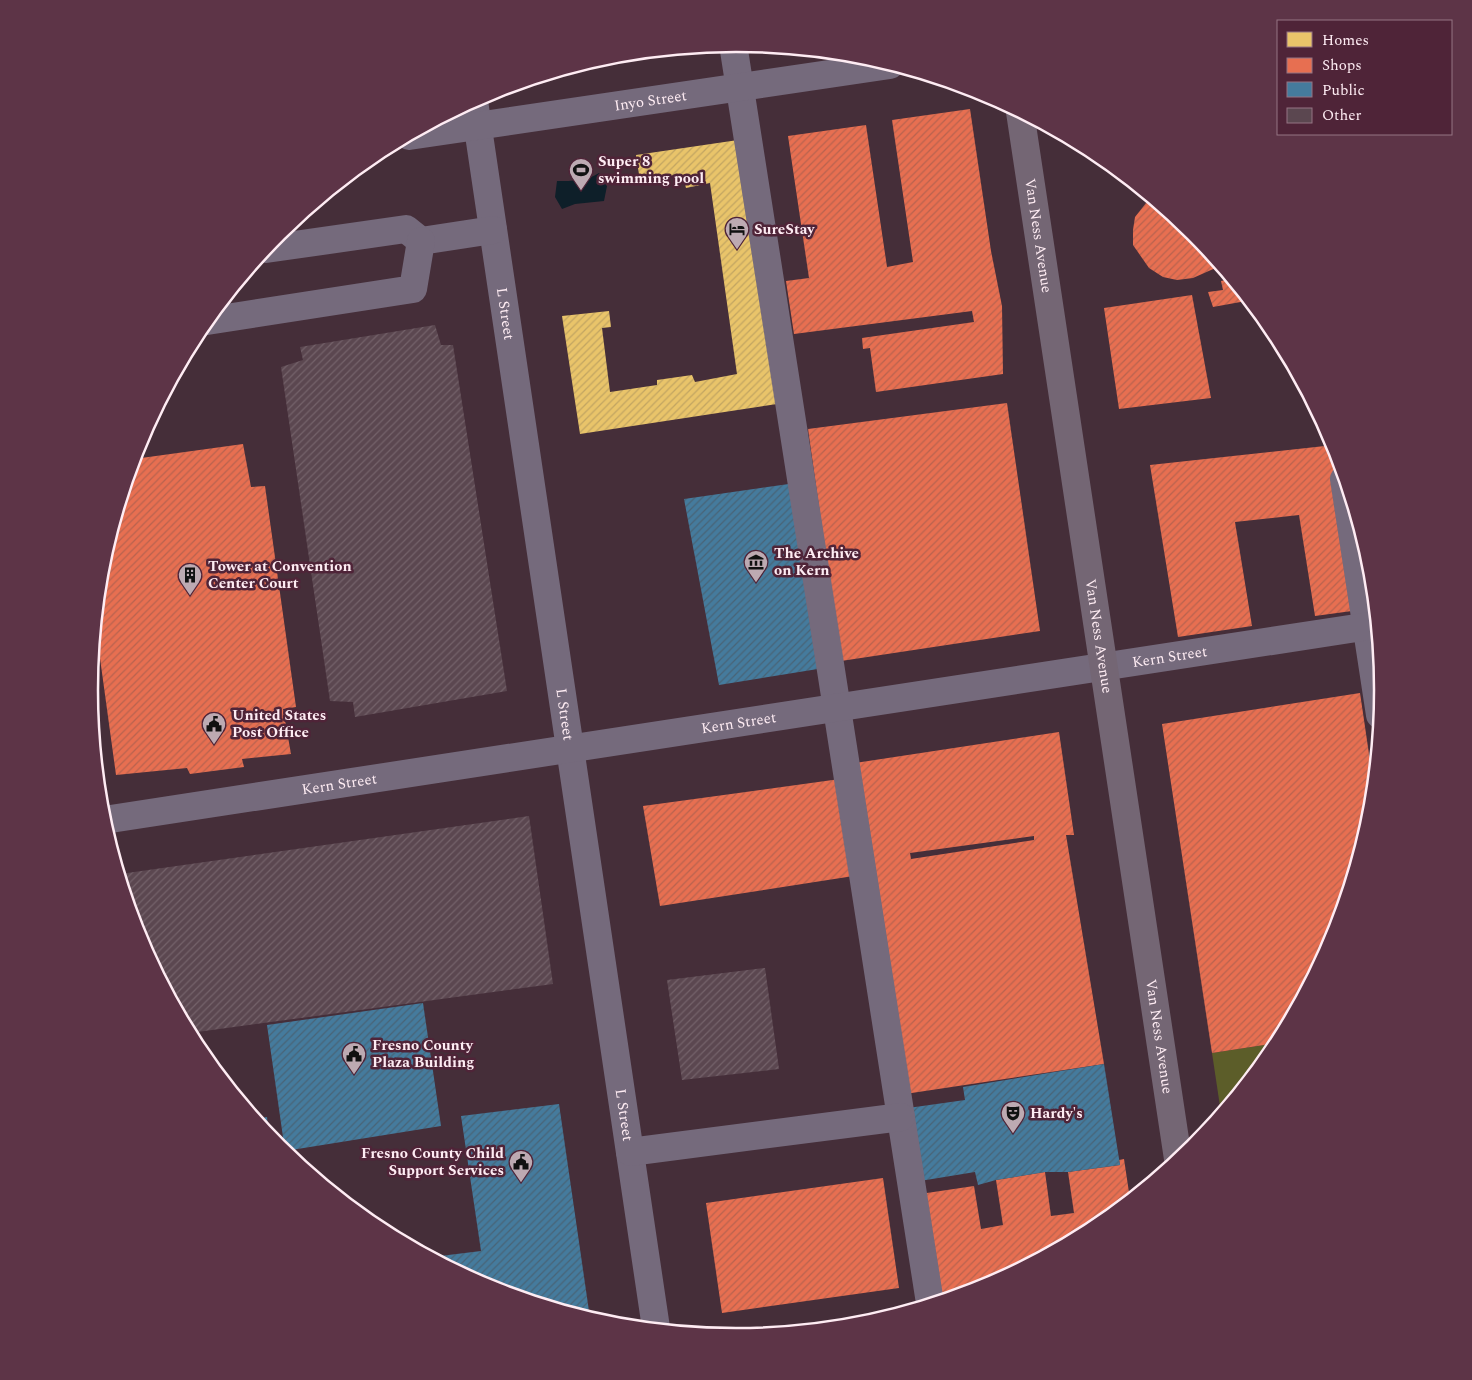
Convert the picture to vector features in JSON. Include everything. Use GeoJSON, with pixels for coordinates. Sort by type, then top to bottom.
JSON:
{"type":"FeatureCollection","features":[{"type":"Feature","properties":{"kind":"main road","name":"Van Ness Avenue"},"geometry":{"type":"LineString","coordinates":[[1021,120],[1177,1150]]}},
{"type":"Feature","properties":{"kind":"street"},"geometry":{"type":"LineString","coordinates":[[734,52],[929,1298]]}},
{"type":"Feature","properties":{"kind":"street","name":"Inyo Street"},"geometry":{"type":"LineString","coordinates":[[441,125],[476,113],[739,88],[872,68]]}},
{"type":"Feature","properties":{"kind":"street","name":"L Street"},"geometry":{"type":"LineString","coordinates":[[476,113],[655,1322]]}},
{"type":"Feature","properties":{"kind":"street"},"geometry":{"type":"LineString","coordinates":[[276,248],[406,229],[421,242]]}},
{"type":"Feature","properties":{"kind":"street"},"geometry":{"type":"LineString","coordinates":[[421,242],[493,230]]}},
{"type":"Feature","properties":{"kind":"street"},"geometry":{"type":"LineString","coordinates":[[218,319],[413,290],[421,242]]}},
{"type":"Feature","properties":{"kind":"street"},"geometry":{"type":"LineString","coordinates":[[1355,540],[1368,611]]}},
{"type":"Feature","properties":{"kind":"street","name":"Kern Street"},"geometry":{"type":"LineString","coordinates":[[112,819],[1370,625]]}},
{"type":"Feature","properties":{"kind":"street"},"geometry":{"type":"LineString","coordinates":[[630,1152],[901,1117]]}},
{"type":"Feature","properties":{"kind":"shaded area"},"geometry":{"type":"Polygon","coordinates":[[[1266,1045],[1242,1078],[1220,1104],[1212,1053],[1266,1045]]]}},
{"type":"Feature","properties":{"kind":"water","name":"Super 8 swimming pool"},"geometry":{"type":"Polygon","coordinates":[[[599,173],[607,186],[604,201],[575,204],[562,209],[555,197],[557,181],[574,181],[599,173]]]}},
{"type":"Feature","properties":{"kind":"building: Homes","name":"SureStay"},"geometry":{"type":"Polygon","coordinates":[[[738,140],[777,404],[580,434],[562,316],[609,311],[611,327],[602,328],[610,392],[657,385],[657,380],[692,375],[695,382],[737,374],[710,183],[686,188],[682,174],[640,181],[636,155],[738,140]]]}},
{"type":"Feature","properties":{"kind":"building: Shops"},"geometry":{"type":"Polygon","coordinates":[[[970,109],[991,251],[1002,306],[1003,374],[876,392],[870,348],[863,349],[862,338],[974,322],[972,311],[794,334],[786,281],[809,278],[788,136],[866,125],[887,267],[913,262],[892,120],[970,109]]]}},
{"type":"Feature","properties":{"kind":"building: Shops"},"geometry":{"type":"Polygon","coordinates":[[[1146,203],[1187,239],[1214,269],[1193,278],[1177,280],[1163,277],[1149,268],[1133,245],[1135,217],[1146,203]]]}},
{"type":"Feature","properties":{"kind":"building: Shops"},"geometry":{"type":"Polygon","coordinates":[[[1224,280],[1242,302],[1213,307],[1208,292],[1223,290],[1221,281],[1224,280]]]}},
{"type":"Feature","properties":{"kind":"building: Shops"},"geometry":{"type":"Polygon","coordinates":[[[1192,295],[1211,398],[1119,409],[1104,308],[1192,295]]]}},
{"type":"Feature","properties":{"kind":"building: Shops"},"geometry":{"type":"Polygon","coordinates":[[[1007,403],[1040,631],[841,661],[808,429],[1007,403]]]}},
{"type":"Feature","properties":{"kind":"building: Shops","name":"Tower at Convention Center Court"},"geometry":{"type":"Polygon","coordinates":[[[243,444],[251,487],[265,486],[296,707],[283,709],[291,754],[242,759],[244,767],[190,774],[187,768],[116,775],[100,648],[104,607],[120,525],[142,458],[243,444]]]}},
{"type":"Feature","properties":{"kind":"building: Shops"},"geometry":{"type":"Polygon","coordinates":[[[1325,446],[1340,485],[1352,525],[1368,609],[1315,616],[1299,515],[1235,522],[1252,626],[1178,637],[1150,465],[1325,446]]]}},
{"type":"Feature","properties":{"kind":"building: Shops"},"geometry":{"type":"Polygon","coordinates":[[[1360,693],[1370,757],[1361,814],[1352,855],[1340,895],[1308,972],[1266,1045],[1212,1053],[1162,724],[1360,693]]]}},
{"type":"Feature","properties":{"kind":"building: Shops"},"geometry":{"type":"Polygon","coordinates":[[[1059,732],[1074,835],[1066,835],[1104,1064],[905,1094],[855,763],[1059,732]],[[1034,836],[910,853],[911,859],[1034,840],[1034,836]]]}},
{"type":"Feature","properties":{"kind":"building: Shops"},"geometry":{"type":"Polygon","coordinates":[[[847,778],[860,875],[660,906],[643,806],[847,778]]]}},
{"type":"Feature","properties":{"kind":"building: Shops"},"geometry":{"type":"Polygon","coordinates":[[[1124,1159],[1129,1192],[1124,1196],[1055,1242],[1018,1262],[980,1279],[933,1296],[920,1194],[974,1186],[981,1229],[1003,1225],[996,1180],[1045,1172],[1051,1216],[1074,1213],[1068,1172],[1120,1165],[1119,1160],[1124,1159]]]}},
{"type":"Feature","properties":{"kind":"building: Shops"},"geometry":{"type":"Polygon","coordinates":[[[883,1178],[899,1288],[722,1313],[706,1203],[883,1178]]]}},
{"type":"Feature","properties":{"kind":"building: Public","name":"The Archive on Kern"},"geometry":{"type":"Polygon","coordinates":[[[796,483],[824,668],[719,685],[684,499],[796,483]]]}},
{"type":"Feature","properties":{"kind":"building: Public","name":"Fresno County Plaza Building"},"geometry":{"type":"Polygon","coordinates":[[[423,1003],[441,1126],[294,1149],[283,1139],[267,1025],[423,1003]]]}},
{"type":"Feature","properties":{"kind":"building: Public","name":"Hardy's"},"geometry":{"type":"Polygon","coordinates":[[[1104,1064],[1120,1165],[1068,1172],[1045,1172],[978,1185],[975,1172],[920,1181],[908,1108],[965,1100],[963,1087],[1104,1064]]]}},
{"type":"Feature","properties":{"kind":"building: Public","name":"Fresno County Child Support Services"},"geometry":{"type":"Polygon","coordinates":[[[559,1104],[589,1310],[531,1294],[492,1279],[442,1256],[481,1251],[461,1116],[559,1104]]]}},
{"type":"Feature","properties":{"kind":"building: Other"},"geometry":{"type":"Polygon","coordinates":[[[435,325],[441,345],[453,345],[507,691],[355,717],[353,702],[330,701],[281,367],[303,360],[300,347],[435,325]]]}},
{"type":"Feature","properties":{"kind":"building: Other"},"geometry":{"type":"Polygon","coordinates":[[[529,816],[553,984],[198,1032],[164,972],[147,934],[125,873],[529,816]]]}},
{"type":"Feature","properties":{"kind":"building: Other"},"geometry":{"type":"Polygon","coordinates":[[[765,968],[779,1069],[682,1080],[667,980],[765,968]]]}},
{"type":"Feature","properties":{"kind":"place","name":"Super 8 swimming pool"},"geometry":{"type":"Point","coordinates":[581,191]}},
{"type":"Feature","properties":{"kind":"place","name":"SureStay"},"geometry":{"type":"Point","coordinates":[737,250]}},
{"type":"Feature","properties":{"kind":"place","name":"The Archive on Kern"},"geometry":{"type":"Point","coordinates":[756,583]}},
{"type":"Feature","properties":{"kind":"place","name":"Tower at Convention Center Court"},"geometry":{"type":"Point","coordinates":[190,596]}},
{"type":"Feature","properties":{"kind":"place","name":"United States Post Office"},"geometry":{"type":"Point","coordinates":[214,745]}},
{"type":"Feature","properties":{"kind":"place","name":"Fresno County Plaza Building"},"geometry":{"type":"Point","coordinates":[354,1075]}},
{"type":"Feature","properties":{"kind":"place","name":"Hardy's"},"geometry":{"type":"Point","coordinates":[1013,1134]}},
{"type":"Feature","properties":{"kind":"place","name":"Fresno County Child Support Services"},"geometry":{"type":"Point","coordinates":[521,1183]}}]}
